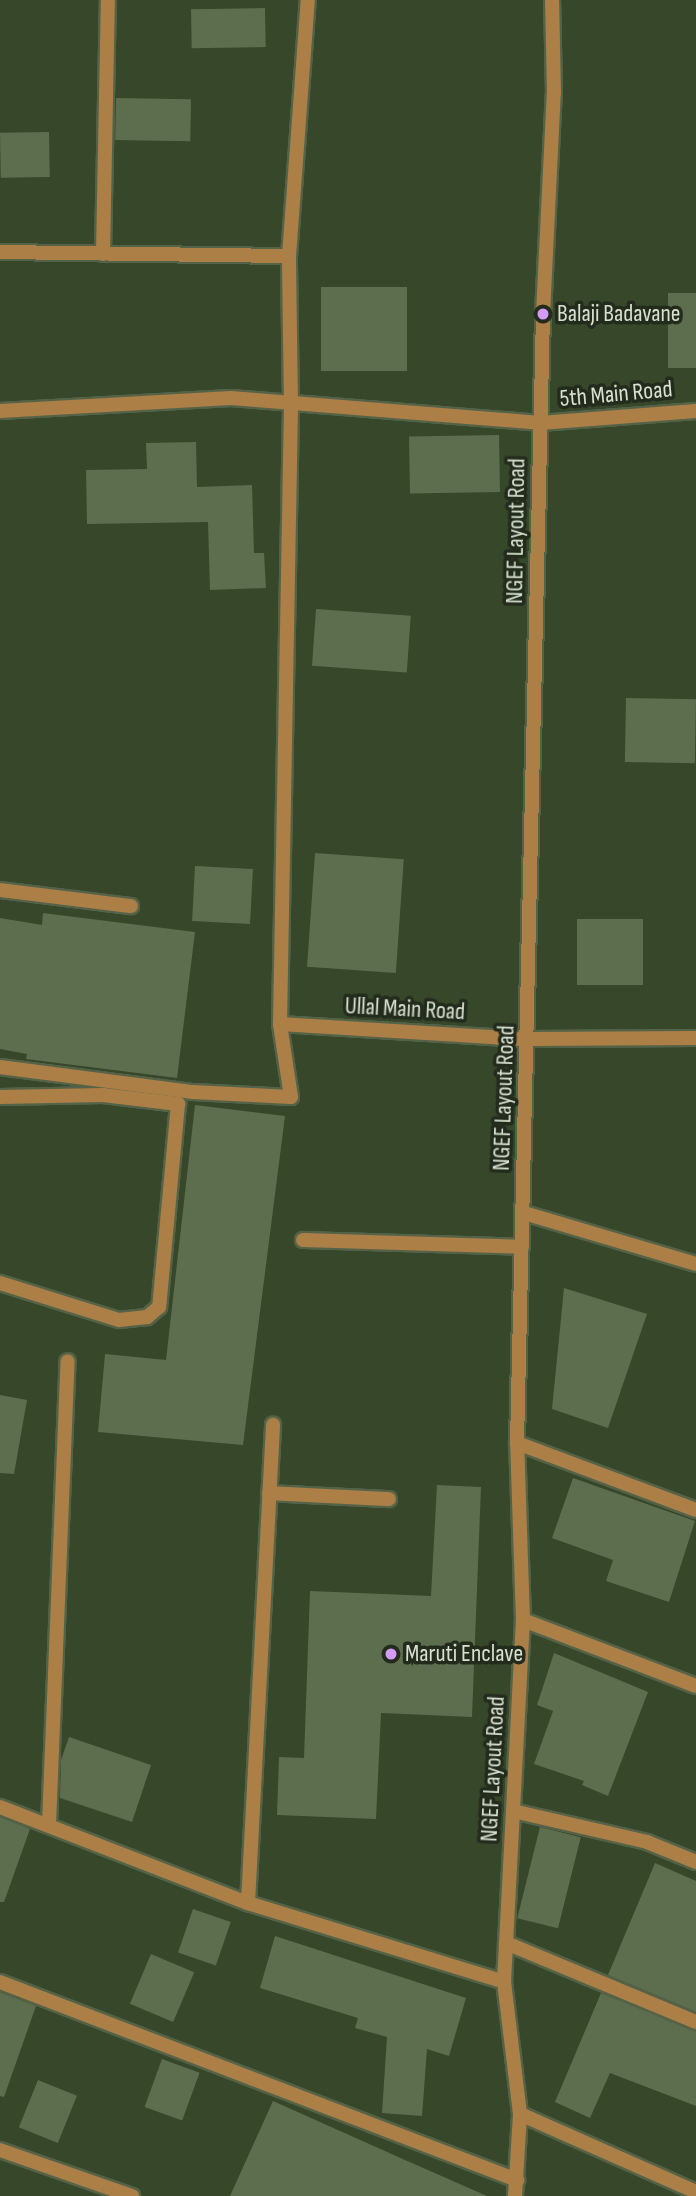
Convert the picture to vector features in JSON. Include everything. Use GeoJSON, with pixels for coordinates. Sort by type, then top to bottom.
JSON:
{"type":"FeatureCollection","features":[{"type":"Feature","properties":{"kind":"street"},"geometry":{"type":"LineString","coordinates":[[103,254],[108,0]]}},
{"type":"Feature","properties":{"kind":"street"},"geometry":{"type":"LineString","coordinates":[[0,1067],[192,1092],[291,1097],[280,1024],[291,406],[289,256],[308,0]]}},
{"type":"Feature","properties":{"kind":"street","name":"NGEF Layout Road"},"geometry":{"type":"LineString","coordinates":[[515,2196],[520,2115],[504,1982],[523,1620],[517,1443],[540,423],[554,93],[552,0]]}},
{"type":"Feature","properties":{"kind":"street"},"geometry":{"type":"LineString","coordinates":[[0,252],[289,256]]}},
{"type":"Feature","properties":{"kind":"street","name":"5th Main Road"},"geometry":{"type":"LineString","coordinates":[[0,411],[230,398],[291,406],[540,423],[696,411]]}},
{"type":"Feature","properties":{"kind":"street"},"geometry":{"type":"LineString","coordinates":[[0,890],[131,906]]}},
{"type":"Feature","properties":{"kind":"street","name":"Ullal Main Road"},"geometry":{"type":"LineString","coordinates":[[280,1024],[528,1040],[696,1038]]}},
{"type":"Feature","properties":{"kind":"street"},"geometry":{"type":"LineString","coordinates":[[0,1097],[103,1095],[178,1104],[159,1307],[147,1317],[119,1320],[0,1283]]}},
{"type":"Feature","properties":{"kind":"street"},"geometry":{"type":"LineString","coordinates":[[524,1213],[696,1264]]}},
{"type":"Feature","properties":{"kind":"street"},"geometry":{"type":"LineString","coordinates":[[303,1240],[522,1247]]}},
{"type":"Feature","properties":{"kind":"street"},"geometry":{"type":"LineString","coordinates":[[49,1824],[68,1361]]}},
{"type":"Feature","properties":{"kind":"street"},"geometry":{"type":"LineString","coordinates":[[248,1903],[273,1425]]}},
{"type":"Feature","properties":{"kind":"street"},"geometry":{"type":"LineString","coordinates":[[517,1443],[696,1510]]}},
{"type":"Feature","properties":{"kind":"street"},"geometry":{"type":"LineString","coordinates":[[269,1493],[389,1499]]}},
{"type":"Feature","properties":{"kind":"street"},"geometry":{"type":"LineString","coordinates":[[523,1620],[696,1686]]}},
{"type":"Feature","properties":{"kind":"street"},"geometry":{"type":"LineString","coordinates":[[0,1807],[248,1903],[504,1982]]}},
{"type":"Feature","properties":{"kind":"street"},"geometry":{"type":"LineString","coordinates":[[513,1811],[647,1842],[696,1862]]}},
{"type":"Feature","properties":{"kind":"street"},"geometry":{"type":"LineString","coordinates":[[506,1943],[696,2022]]}},
{"type":"Feature","properties":{"kind":"street"},"geometry":{"type":"LineString","coordinates":[[0,1982],[517,2180]]}},
{"type":"Feature","properties":{"kind":"street"},"geometry":{"type":"LineString","coordinates":[[520,2115],[696,2192]]}},
{"type":"Feature","properties":{"kind":"street"},"geometry":{"type":"LineString","coordinates":[[0,2150],[132,2196]]}},
{"type":"Feature","properties":{"kind":"building"},"geometry":{"type":"Polygon","coordinates":[[[265,8],[266,47],[192,48],[191,9],[265,8]]]}},
{"type":"Feature","properties":{"kind":"building"},"geometry":{"type":"Polygon","coordinates":[[[116,98],[191,99],[190,141],[115,140],[116,98]]]}},
{"type":"Feature","properties":{"kind":"building"},"geometry":{"type":"Polygon","coordinates":[[[49,132],[50,177],[1,178],[0,133],[49,132]]]}},
{"type":"Feature","properties":{"kind":"building"},"geometry":{"type":"Polygon","coordinates":[[[321,287],[407,287],[407,371],[321,371],[321,287]]]}},
{"type":"Feature","properties":{"kind":"building"},"geometry":{"type":"Polygon","coordinates":[[[668,293],[696,293],[696,368],[668,368],[668,293]]]}},
{"type":"Feature","properties":{"kind":"building"},"geometry":{"type":"Polygon","coordinates":[[[499,435],[500,492],[410,494],[409,437],[499,435]]]}},
{"type":"Feature","properties":{"kind":"building"},"geometry":{"type":"Polygon","coordinates":[[[196,442],[197,487],[252,485],[254,553],[264,553],[266,588],[210,590],[208,522],[87,524],[86,470],[147,469],[146,443],[196,442]]]}},
{"type":"Feature","properties":{"kind":"building"},"geometry":{"type":"Polygon","coordinates":[[[316,609],[411,616],[407,672],[312,666],[316,609]]]}},
{"type":"Feature","properties":{"kind":"building"},"geometry":{"type":"Polygon","coordinates":[[[626,698],[696,699],[695,763],[625,762],[626,698]]]}},
{"type":"Feature","properties":{"kind":"building"},"geometry":{"type":"Polygon","coordinates":[[[315,853],[404,859],[396,973],[307,967],[315,853]]]}},
{"type":"Feature","properties":{"kind":"building"},"geometry":{"type":"Polygon","coordinates":[[[195,866],[253,869],[250,924],[192,921],[195,866]]]}},
{"type":"Feature","properties":{"kind":"building"},"geometry":{"type":"Polygon","coordinates":[[[43,913],[195,932],[177,1078],[26,1059],[27,1054],[0,1049],[0,918],[42,925],[43,913]]]}},
{"type":"Feature","properties":{"kind":"building"},"geometry":{"type":"Polygon","coordinates":[[[577,919],[643,919],[643,985],[577,985],[577,919]]]}},
{"type":"Feature","properties":{"kind":"building"},"geometry":{"type":"Polygon","coordinates":[[[195,1105],[285,1116],[243,1445],[98,1432],[105,1354],[166,1360],[195,1105]]]}},
{"type":"Feature","properties":{"kind":"building"},"geometry":{"type":"Polygon","coordinates":[[[564,1288],[647,1314],[608,1428],[552,1409],[564,1288]]]}},
{"type":"Feature","properties":{"kind":"building"},"geometry":{"type":"Polygon","coordinates":[[[0,1395],[27,1400],[14,1474],[0,1473],[0,1395]]]}},
{"type":"Feature","properties":{"kind":"building"},"geometry":{"type":"Polygon","coordinates":[[[573,1478],[695,1521],[669,1602],[606,1581],[613,1560],[552,1538],[573,1478]]]}},
{"type":"Feature","properties":{"kind":"building"},"geometry":{"type":"Polygon","coordinates":[[[437,1485],[481,1487],[472,1717],[381,1713],[376,1819],[277,1815],[279,1757],[304,1758],[310,1591],[431,1596],[437,1485]]]}},
{"type":"Feature","properties":{"kind":"building"},"geometry":{"type":"Polygon","coordinates":[[[554,1653],[648,1692],[608,1796],[582,1785],[584,1781],[534,1764],[553,1711],[537,1705],[554,1653]]]}},
{"type":"Feature","properties":{"kind":"building"},"geometry":{"type":"Polygon","coordinates":[[[69,1737],[151,1765],[132,1822],[60,1798],[61,1760],[69,1737]]]}},
{"type":"Feature","properties":{"kind":"building"},"geometry":{"type":"Polygon","coordinates":[[[0,1817],[30,1829],[4,1902],[0,1902],[0,1817]]]}},
{"type":"Feature","properties":{"kind":"building"},"geometry":{"type":"Polygon","coordinates":[[[540,1827],[581,1837],[558,1928],[517,1918],[540,1827]]]}},
{"type":"Feature","properties":{"kind":"building"},"geometry":{"type":"Polygon","coordinates":[[[655,1863],[696,1881],[696,2012],[608,1975],[655,1863]]]}},
{"type":"Feature","properties":{"kind":"building"},"geometry":{"type":"Polygon","coordinates":[[[193,1909],[231,1922],[216,1966],[178,1952],[193,1909]]]}},
{"type":"Feature","properties":{"kind":"building"},"geometry":{"type":"Polygon","coordinates":[[[275,1936],[466,1998],[449,2056],[427,2049],[422,2116],[382,2113],[387,2037],[355,2028],[358,2018],[260,1988],[275,1936]]]}},
{"type":"Feature","properties":{"kind":"building"},"geometry":{"type":"Polygon","coordinates":[[[151,1954],[194,1972],[173,2022],[130,2004],[151,1954]]]}},
{"type":"Feature","properties":{"kind":"building"},"geometry":{"type":"Polygon","coordinates":[[[0,1992],[36,2006],[4,2097],[0,2096],[0,1992]]]}},
{"type":"Feature","properties":{"kind":"building"},"geometry":{"type":"Polygon","coordinates":[[[601,1993],[696,2031],[696,2106],[610,2073],[590,2118],[555,2102],[601,1993]]]}},
{"type":"Feature","properties":{"kind":"building"},"geometry":{"type":"Polygon","coordinates":[[[162,2059],[200,2073],[182,2121],[145,2107],[162,2059]]]}},
{"type":"Feature","properties":{"kind":"building"},"geometry":{"type":"Polygon","coordinates":[[[38,2080],[77,2096],[58,2143],[19,2127],[38,2080]]]}},
{"type":"Feature","properties":{"kind":"building"},"geometry":{"type":"Polygon","coordinates":[[[273,2101],[396,2156],[487,2196],[230,2196],[273,2101]]]}},
{"type":"Feature","properties":{"kind":"place","name":"Balaji Badavane"},"geometry":{"type":"Point","coordinates":[543,314]}},
{"type":"Feature","properties":{"kind":"place","name":"Maruti Enclave"},"geometry":{"type":"Point","coordinates":[391,1654]}}]}
